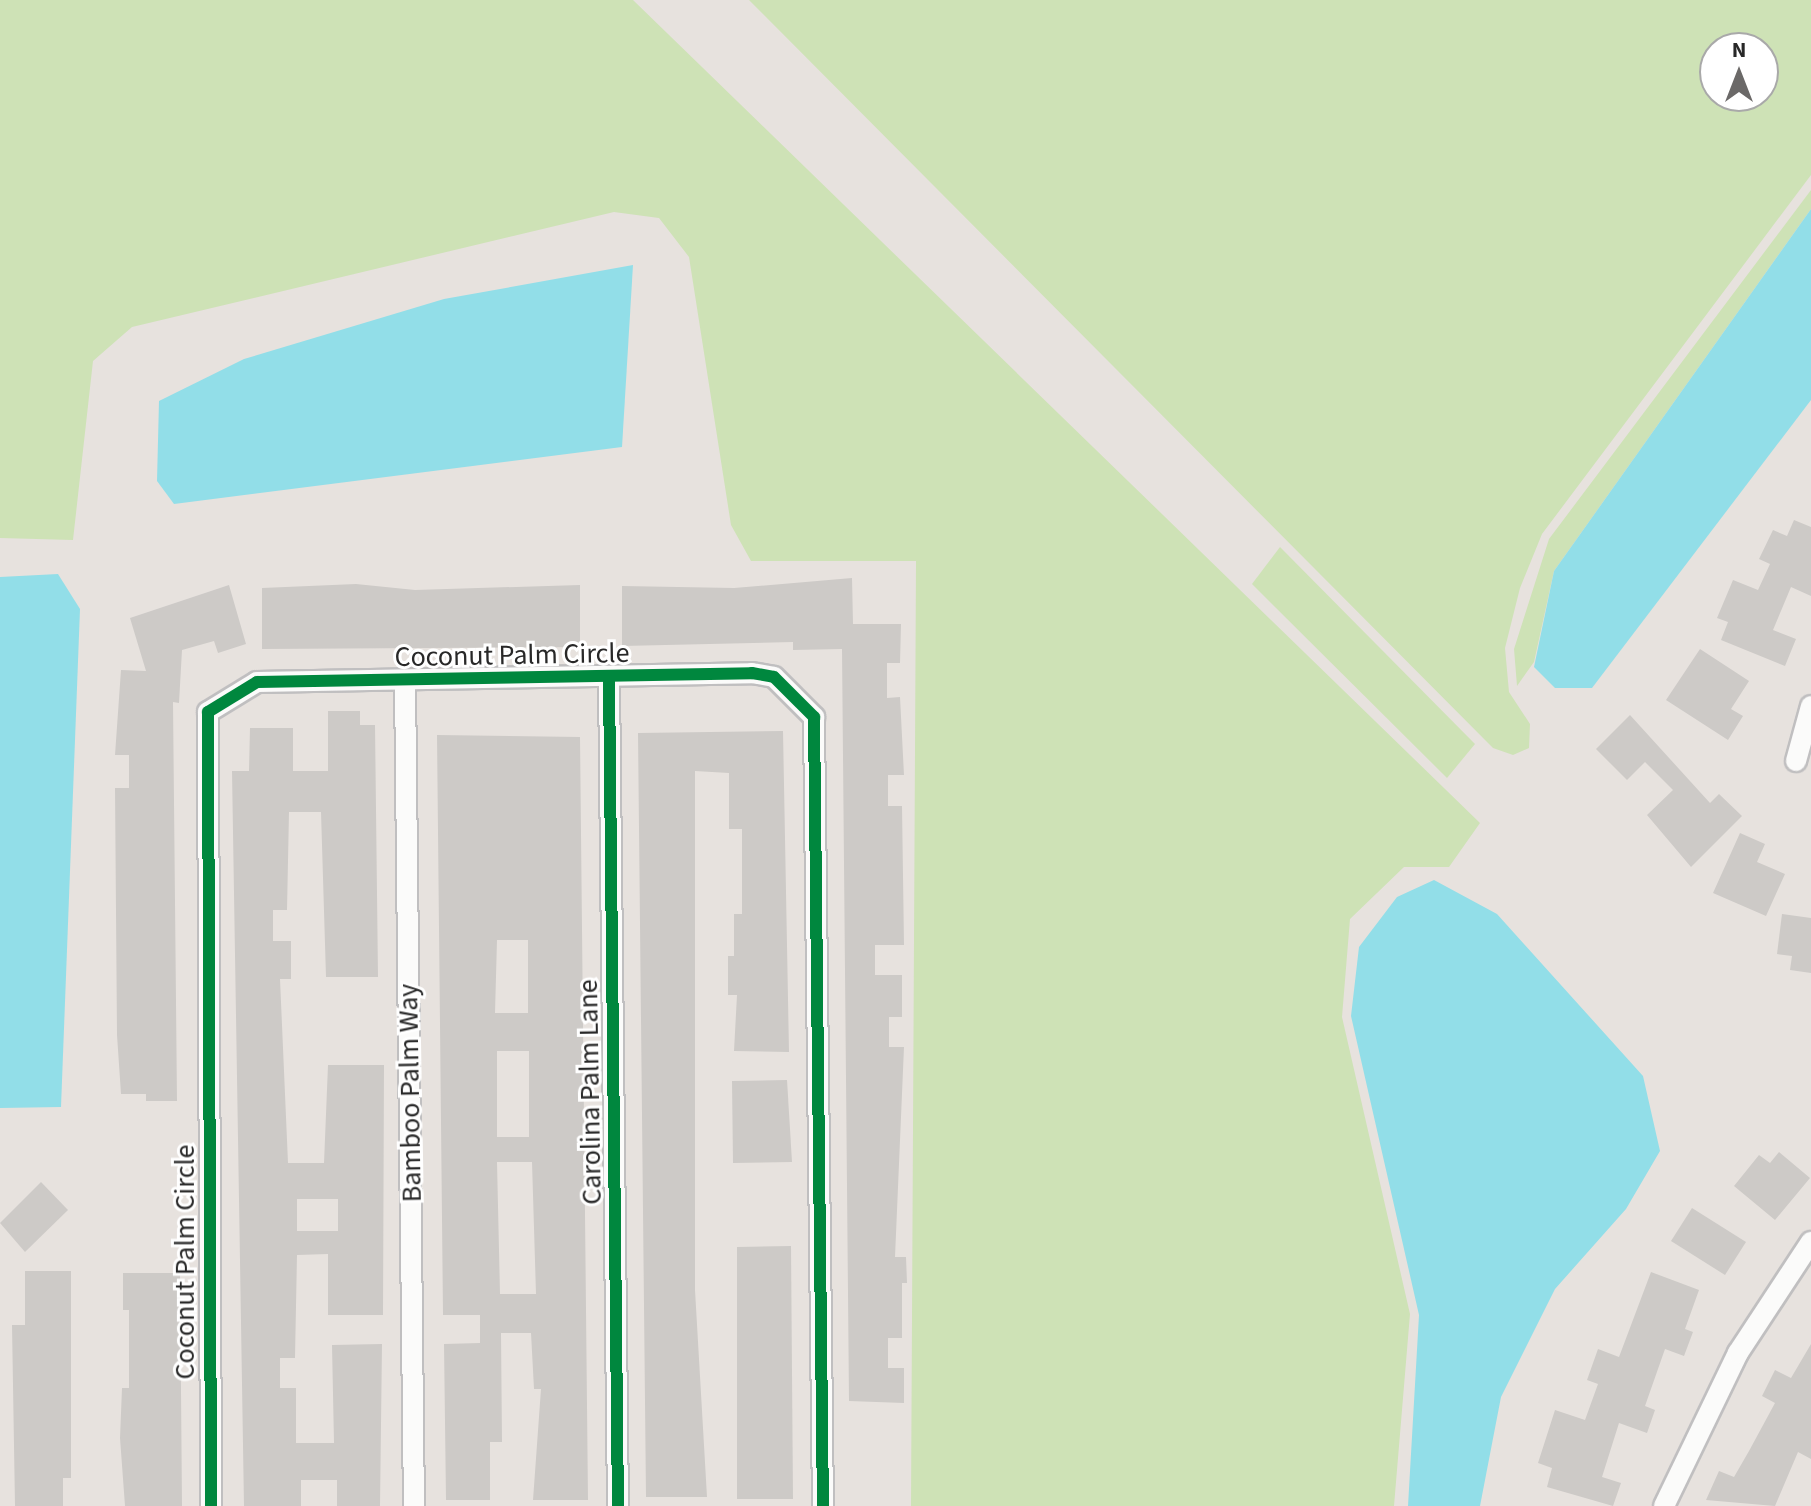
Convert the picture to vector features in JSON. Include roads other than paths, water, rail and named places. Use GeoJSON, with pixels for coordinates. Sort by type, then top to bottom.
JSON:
{"type":"FeatureCollection","features":[{"type":"Feature","properties":{"kind":"street","name":"Coconut Palm Circle"},"geometry":{"type":"LineString","coordinates":[[211,1506],[208,712],[257,682],[752,673],[774,677],[814,717],[823,1506]]}},
{"type":"Feature","properties":{"kind":"street","name":"Carolina Palm Lane"},"geometry":{"type":"LineString","coordinates":[[609,678],[618,1506]]}},
{"type":"Feature","properties":{"kind":"street","name":"Bamboo Palm Way"},"geometry":{"type":"LineString","coordinates":[[405,680],[414,1506]]}},
{"type":"Feature","properties":{"kind":"street"},"geometry":{"type":"LineString","coordinates":[[1796,761],[1811,706]]}},
{"type":"Feature","properties":{"kind":"street"},"geometry":{"type":"LineString","coordinates":[[1664,1506],[1738,1353],[1811,1242]]}},
{"type":"Feature","properties":{"kind":"water"},"geometry":{"type":"Polygon","coordinates":[[[1811,209],[1811,400],[1592,688],[1555,688],[1534,667],[1554,571],[1811,209]]]}},
{"type":"Feature","properties":{"kind":"water"},"geometry":{"type":"Polygon","coordinates":[[[633,265],[622,447],[174,504],[157,481],[159,401],[244,359],[444,299],[633,265]]]}},
{"type":"Feature","properties":{"kind":"water"},"geometry":{"type":"Polygon","coordinates":[[[58,574],[80,609],[61,1107],[0,1108],[0,577],[58,574]]]}},
{"type":"Feature","properties":{"kind":"water"},"geometry":{"type":"Polygon","coordinates":[[[1434,880],[1497,914],[1643,1076],[1660,1151],[1626,1209],[1555,1289],[1501,1397],[1480,1506],[1408,1506],[1419,1315],[1351,1016],[1359,947],[1397,897],[1434,880]]]}}]}
